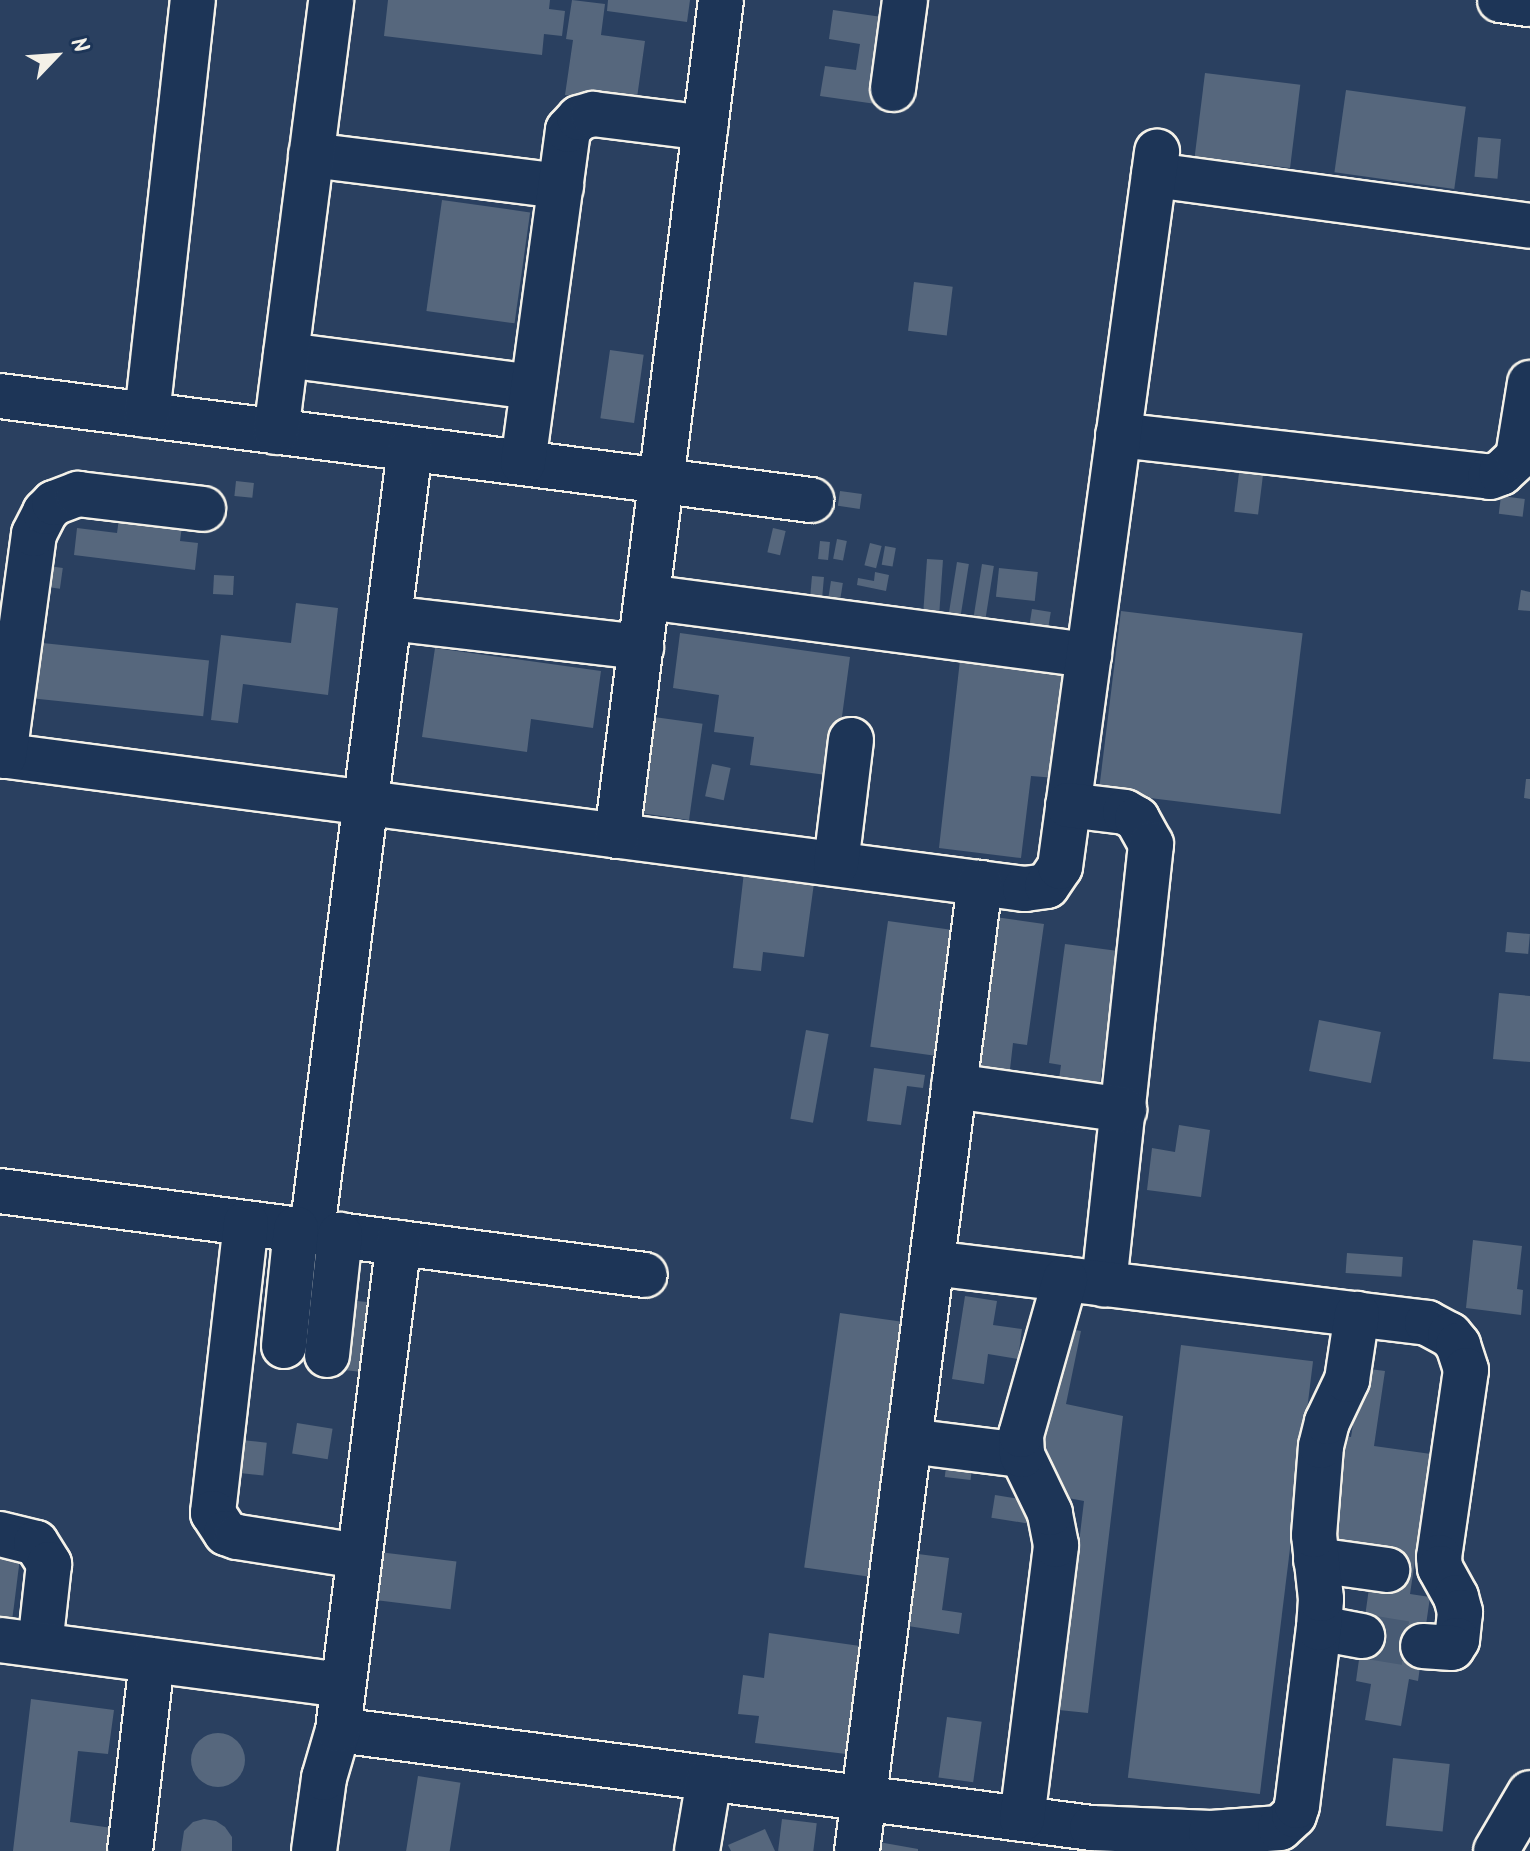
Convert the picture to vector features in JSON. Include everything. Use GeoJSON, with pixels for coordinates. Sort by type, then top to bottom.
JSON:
{"type":"FeatureCollection","features":[{"type":"Feature","properties":{"kind":"street"},"geometry":{"type":"LineString","coordinates":[[147,415],[193,0]]}},
{"type":"Feature","properties":{"kind":"street"},"geometry":{"type":"LineString","coordinates":[[276,432],[331,0]]}},
{"type":"Feature","properties":{"kind":"street"},"geometry":{"type":"LineString","coordinates":[[617,836],[721,0]]}},
{"type":"Feature","properties":{"kind":"street"},"geometry":{"type":"LineString","coordinates":[[893,89],[905,0]]}},
{"type":"Feature","properties":{"kind":"street"},"geometry":{"type":"LineString","coordinates":[[1500,0],[1530,4]]}},
{"type":"Feature","properties":{"kind":"street"},"geometry":{"type":"LineString","coordinates":[[523,463],[568,130],[579,118],[593,114],[705,128]]}},
{"type":"Feature","properties":{"kind":"street"},"geometry":{"type":"LineString","coordinates":[[311,155],[561,186]]}},
{"type":"Feature","properties":{"kind":"street"},"geometry":{"type":"LineString","coordinates":[[203,509],[78,494],[54,503],[45,512],[34,534],[2,756],[1037,890],[1047,886],[1060,867],[1155,164],[1530,226]]}},
{"type":"Feature","properties":{"kind":"street"},"geometry":{"type":"LineString","coordinates":[[286,355],[533,387]]}},
{"type":"Feature","properties":{"kind":"street"},"geometry":{"type":"LineString","coordinates":[[1118,435],[1490,477],[1501,473],[1518,457],[1530,383]]}},
{"type":"Feature","properties":{"kind":"street"},"geometry":{"type":"LineString","coordinates":[[0,396],[811,500]]}},
{"type":"Feature","properties":{"kind":"street"},"geometry":{"type":"LineString","coordinates":[[284,1346],[290,1289],[316,1232],[410,449]]}},
{"type":"Feature","properties":{"kind":"street"},"geometry":{"type":"LineString","coordinates":[[647,597],[1089,655]]}},
{"type":"Feature","properties":{"kind":"street"},"geometry":{"type":"LineString","coordinates":[[389,618],[641,647]]}},
{"type":"Feature","properties":{"kind":"street"},"geometry":{"type":"LineString","coordinates":[[836,864],[851,740]]}},
{"type":"Feature","properties":{"kind":"street"},"geometry":{"type":"LineString","coordinates":[[1022,1819],[1056,1545],[1050,1513],[1022,1455],[1021,1435],[1085,1281],[1124,1110],[1151,844],[1137,819],[1125,812],[1068,805]]}},
{"type":"Feature","properties":{"kind":"street"},"geometry":{"type":"LineString","coordinates":[[857,1851],[980,883]]}},
{"type":"Feature","properties":{"kind":"street"},"geometry":{"type":"LineString","coordinates":[[954,1086],[1124,1110]]}},
{"type":"Feature","properties":{"kind":"street"},"geometry":{"type":"LineString","coordinates":[[0,1191],[645,1275]]}},
{"type":"Feature","properties":{"kind":"street"},"geometry":{"type":"LineString","coordinates":[[246,1223],[213,1513],[226,1533],[237,1537],[358,1556]]}},
{"type":"Feature","properties":{"kind":"street"},"geometry":{"type":"LineString","coordinates":[[316,1232],[334,1293],[327,1355]]}},
{"type":"Feature","properties":{"kind":"street"},"geometry":{"type":"LineString","coordinates":[[314,1851],[324,1778],[338,1730],[341,1685],[399,1243]]}},
{"type":"Feature","properties":{"kind":"street"},"geometry":{"type":"LineString","coordinates":[[932,1263],[1357,1314],[1439,1327],[1458,1345],[1466,1370],[1439,1557],[1415,1574]]}},
{"type":"Feature","properties":{"kind":"street"},"geometry":{"type":"LineString","coordinates":[[290,1289],[334,1293]]}},
{"type":"Feature","properties":{"kind":"street"},"geometry":{"type":"LineString","coordinates":[[338,1730],[1022,1819],[1098,1839],[1270,1831],[1288,1823],[1297,1806],[1319,1628],[1321,1599],[1314,1518],[1323,1434],[1347,1380],[1357,1314]]}},
{"type":"Feature","properties":{"kind":"street"},"geometry":{"type":"LineString","coordinates":[[909,1441],[1022,1455]]}},
{"type":"Feature","properties":{"kind":"street"},"geometry":{"type":"LineString","coordinates":[[0,1534],[36,1543],[49,1564],[20,1642],[341,1685]]}},
{"type":"Feature","properties":{"kind":"street"},"geometry":{"type":"LineString","coordinates":[[1316,1560],[1415,1574],[1459,1605],[1457,1640],[1448,1650],[1423,1646]]}},
{"type":"Feature","properties":{"kind":"street"},"geometry":{"type":"LineString","coordinates":[[1319,1628],[1362,1636]]}},
{"type":"Feature","properties":{"kind":"street"},"geometry":{"type":"LineString","coordinates":[[130,1851],[152,1660]]}},
{"type":"Feature","properties":{"kind":"street"},"geometry":{"type":"LineString","coordinates":[[697,1851],[709,1779]]}},
{"type":"Feature","properties":{"kind":"street"},"geometry":{"type":"LineString","coordinates":[[1496,1851],[1530,1793]]}},
{"type":"Feature","properties":{"kind":"building"},"geometry":{"type":"Polygon","coordinates":[[[388,0],[550,0],[549,9],[565,11],[562,36],[544,34],[542,55],[384,36],[388,0]]]}},
{"type":"Feature","properties":{"kind":"building"},"geometry":{"type":"Polygon","coordinates":[[[572,0],[605,4],[601,35],[645,41],[636,105],[565,95],[573,40],[566,39],[572,0]]]}},
{"type":"Feature","properties":{"kind":"building"},"geometry":{"type":"Polygon","coordinates":[[[608,0],[690,0],[687,22],[607,11],[608,0]]]}},
{"type":"Feature","properties":{"kind":"building"},"geometry":{"type":"Polygon","coordinates":[[[833,10],[889,18],[876,104],[820,96],[825,66],[856,70],[860,44],[829,39],[833,10]]]}},
{"type":"Feature","properties":{"kind":"building"},"geometry":{"type":"Polygon","coordinates":[[[1205,73],[1300,85],[1290,168],[1195,156],[1205,73]]]}},
{"type":"Feature","properties":{"kind":"building"},"geometry":{"type":"Polygon","coordinates":[[[1346,90],[1466,107],[1454,189],[1334,172],[1346,90]]]}},
{"type":"Feature","properties":{"kind":"building"},"geometry":{"type":"Polygon","coordinates":[[[1478,137],[1501,139],[1497,179],[1475,177],[1478,137]]]}},
{"type":"Feature","properties":{"kind":"building"},"geometry":{"type":"Polygon","coordinates":[[[442,200],[530,212],[515,323],[426,311],[442,200]]]}},
{"type":"Feature","properties":{"kind":"building"},"geometry":{"type":"Polygon","coordinates":[[[914,282],[953,287],[947,335],[908,331],[914,282]]]}},
{"type":"Feature","properties":{"kind":"building"},"geometry":{"type":"Polygon","coordinates":[[[610,350],[644,355],[634,423],[600,418],[610,350]]]}},
{"type":"Feature","properties":{"kind":"building"},"geometry":{"type":"Polygon","coordinates":[[[1240,465],[1264,468],[1258,515],[1234,512],[1240,465]]]}},
{"type":"Feature","properties":{"kind":"building"},"geometry":{"type":"Polygon","coordinates":[[[236,481],[254,483],[252,498],[234,496],[236,481]]]}},
{"type":"Feature","properties":{"kind":"building"},"geometry":{"type":"Polygon","coordinates":[[[840,491],[862,494],[860,509],[838,506],[840,491]]]}},
{"type":"Feature","properties":{"kind":"building"},"geometry":{"type":"Polygon","coordinates":[[[1501,496],[1525,499],[1523,517],[1499,514],[1501,496]]]}},
{"type":"Feature","properties":{"kind":"building"},"geometry":{"type":"Polygon","coordinates":[[[120,511],[183,519],[180,541],[198,543],[195,570],[74,555],[77,528],[117,533],[120,511]]]}},
{"type":"Feature","properties":{"kind":"building"},"geometry":{"type":"Polygon","coordinates":[[[773,528],[786,531],[780,555],[767,552],[773,528]]]}},
{"type":"Feature","properties":{"kind":"building"},"geometry":{"type":"Polygon","coordinates":[[[837,539],[847,541],[843,561],[833,559],[837,539]]]}},
{"type":"Feature","properties":{"kind":"building"},"geometry":{"type":"Polygon","coordinates":[[[820,541],[830,542],[828,560],[818,559],[820,541]]]}},
{"type":"Feature","properties":{"kind":"building"},"geometry":{"type":"Polygon","coordinates":[[[870,543],[882,546],[876,568],[864,565],[870,543]]]}},
{"type":"Feature","properties":{"kind":"building"},"geometry":{"type":"Polygon","coordinates":[[[885,546],[896,548],[893,567],[882,565],[885,546]]]}},
{"type":"Feature","properties":{"kind":"building"},"geometry":{"type":"Polygon","coordinates":[[[927,559],[943,560],[939,617],[923,616],[927,559]]]}},
{"type":"Feature","properties":{"kind":"building"},"geometry":{"type":"Polygon","coordinates":[[[957,562],[969,564],[960,617],[949,615],[957,562]]]}},
{"type":"Feature","properties":{"kind":"building"},"geometry":{"type":"Polygon","coordinates":[[[982,564],[994,566],[986,618],[974,616],[982,564]]]}},
{"type":"Feature","properties":{"kind":"building"},"geometry":{"type":"Polygon","coordinates":[[[42,565],[63,568],[60,589],[39,586],[42,565]]]}},
{"type":"Feature","properties":{"kind":"building"},"geometry":{"type":"Polygon","coordinates":[[[999,568],[1038,572],[1035,601],[996,597],[999,568]]]}},
{"type":"Feature","properties":{"kind":"building"},"geometry":{"type":"Polygon","coordinates":[[[875,572],[889,575],[886,591],[857,585],[858,578],[874,581],[875,572]]]}},
{"type":"Feature","properties":{"kind":"building"},"geometry":{"type":"Polygon","coordinates":[[[214,575],[234,576],[233,595],[213,594],[214,575]]]}},
{"type":"Feature","properties":{"kind":"building"},"geometry":{"type":"Polygon","coordinates":[[[812,576],[824,577],[822,603],[810,602],[812,576]]]}},
{"type":"Feature","properties":{"kind":"building"},"geometry":{"type":"Polygon","coordinates":[[[831,581],[843,583],[839,607],[827,605],[831,581]]]}},
{"type":"Feature","properties":{"kind":"building"},"geometry":{"type":"Polygon","coordinates":[[[1521,590],[1530,592],[1530,611],[1518,610],[1521,590]]]}},
{"type":"Feature","properties":{"kind":"building"},"geometry":{"type":"Polygon","coordinates":[[[296,603],[338,608],[328,695],[243,684],[238,723],[211,720],[221,635],[291,643],[296,603]]]}},
{"type":"Feature","properties":{"kind":"building"},"geometry":{"type":"Polygon","coordinates":[[[1032,609],[1051,612],[1048,628],[1029,625],[1032,609]]]}},
{"type":"Feature","properties":{"kind":"building"},"geometry":{"type":"Polygon","coordinates":[[[1121,611],[1303,633],[1280,814],[1099,792],[1121,611]]]}},
{"type":"Feature","properties":{"kind":"building"},"geometry":{"type":"Polygon","coordinates":[[[680,633],[850,657],[834,776],[750,765],[754,737],[714,732],[719,695],[673,688],[680,633]]]}},
{"type":"Feature","properties":{"kind":"building"},"geometry":{"type":"Polygon","coordinates":[[[33,642],[209,661],[203,716],[27,698],[33,642]]]}},
{"type":"Feature","properties":{"kind":"building"},"geometry":{"type":"Polygon","coordinates":[[[962,642],[1070,655],[1056,778],[1031,776],[1021,858],[939,848],[962,642]]]}},
{"type":"Feature","properties":{"kind":"building"},"geometry":{"type":"Polygon","coordinates":[[[435,648],[601,671],[593,728],[531,719],[527,752],[422,737],[435,648]]]}},
{"type":"Feature","properties":{"kind":"building"},"geometry":{"type":"Polygon","coordinates":[[[654,717],[703,724],[689,820],[641,813],[654,717]]]}},
{"type":"Feature","properties":{"kind":"building"},"geometry":{"type":"Polygon","coordinates":[[[712,764],[731,768],[724,800],[705,796],[712,764]]]}},
{"type":"Feature","properties":{"kind":"building"},"geometry":{"type":"Polygon","coordinates":[[[1526,779],[1530,779],[1530,799],[1524,798],[1526,779]]]}},
{"type":"Feature","properties":{"kind":"building"},"geometry":{"type":"Polygon","coordinates":[[[744,872],[814,883],[804,957],[763,952],[761,971],[733,968],[744,872]]]}},
{"type":"Feature","properties":{"kind":"building"},"geometry":{"type":"Polygon","coordinates":[[[988,916],[1044,924],[1027,1045],[1013,1043],[1009,1078],[967,1073],[988,916]]]}},
{"type":"Feature","properties":{"kind":"building"},"geometry":{"type":"Polygon","coordinates":[[[888,921],[956,931],[939,1056],[870,1047],[888,921]]]}},
{"type":"Feature","properties":{"kind":"building"},"geometry":{"type":"Polygon","coordinates":[[[1507,932],[1530,934],[1528,954],[1505,952],[1507,932]]]}},
{"type":"Feature","properties":{"kind":"building"},"geometry":{"type":"Polygon","coordinates":[[[1065,944],[1118,951],[1097,1106],[1056,1100],[1061,1065],[1049,1063],[1065,944]]]}},
{"type":"Feature","properties":{"kind":"building"},"geometry":{"type":"Polygon","coordinates":[[[1499,993],[1530,996],[1530,1062],[1493,1059],[1499,993]]]}},
{"type":"Feature","properties":{"kind":"building"},"geometry":{"type":"Polygon","coordinates":[[[1319,1020],[1381,1032],[1371,1083],[1309,1071],[1319,1020]]]}},
{"type":"Feature","properties":{"kind":"building"},"geometry":{"type":"Polygon","coordinates":[[[806,1030],[829,1034],[813,1123],[790,1119],[806,1030]]]}},
{"type":"Feature","properties":{"kind":"building"},"geometry":{"type":"Polygon","coordinates":[[[874,1068],[925,1075],[923,1088],[907,1086],[901,1125],[867,1121],[874,1068]]]}},
{"type":"Feature","properties":{"kind":"building"},"geometry":{"type":"Polygon","coordinates":[[[1179,1125],[1210,1130],[1201,1197],[1147,1190],[1152,1148],[1175,1152],[1179,1125]]]}},
{"type":"Feature","properties":{"kind":"building"},"geometry":{"type":"Polygon","coordinates":[[[1473,1240],[1522,1246],[1517,1289],[1523,1290],[1521,1315],[1466,1308],[1473,1240]]]}},
{"type":"Feature","properties":{"kind":"building"},"geometry":{"type":"Polygon","coordinates":[[[1347,1253],[1403,1257],[1401,1277],[1346,1273],[1347,1253]]]}},
{"type":"Feature","properties":{"kind":"building"},"geometry":{"type":"Polygon","coordinates":[[[965,1296],[997,1301],[993,1325],[1022,1329],[1018,1359],[988,1354],[984,1384],[952,1379],[965,1296]]]}},
{"type":"Feature","properties":{"kind":"building"},"geometry":{"type":"Polygon","coordinates":[[[347,1300],[367,1302],[360,1372],[340,1370],[347,1300]]]}},
{"type":"Feature","properties":{"kind":"building"},"geometry":{"type":"Polygon","coordinates":[[[840,1313],[907,1322],[872,1577],[804,1567],[840,1313]]]}},
{"type":"Feature","properties":{"kind":"building"},"geometry":{"type":"Polygon","coordinates":[[[1056,1326],[1081,1331],[1066,1404],[1123,1416],[1088,1713],[1059,1710],[1084,1501],[1042,1493],[1028,1455],[1056,1326]]]}},
{"type":"Feature","properties":{"kind":"building"},"geometry":{"type":"Polygon","coordinates":[[[1181,1345],[1313,1361],[1260,1794],[1128,1778],[1181,1345]]]}},
{"type":"Feature","properties":{"kind":"building"},"geometry":{"type":"Polygon","coordinates":[[[1362,1368],[1385,1371],[1374,1446],[1431,1454],[1410,1594],[1430,1597],[1418,1681],[1409,1679],[1401,1726],[1365,1720],[1371,1684],[1356,1681],[1370,1581],[1319,1543],[1335,1435],[1351,1437],[1362,1368]]]}},
{"type":"Feature","properties":{"kind":"building"},"geometry":{"type":"Polygon","coordinates":[[[297,1423],[333,1429],[328,1459],[292,1454],[297,1423]]]}},
{"type":"Feature","properties":{"kind":"building"},"geometry":{"type":"Polygon","coordinates":[[[222,1438],[267,1443],[263,1476],[219,1471],[222,1438]]]}},
{"type":"Feature","properties":{"kind":"building"},"geometry":{"type":"Polygon","coordinates":[[[946,1467],[972,1470],[971,1480],[945,1477],[946,1467]]]}},
{"type":"Feature","properties":{"kind":"building"},"geometry":{"type":"Polygon","coordinates":[[[995,1495],[1033,1501],[1029,1524],[991,1518],[995,1495]]]}},
{"type":"Feature","properties":{"kind":"building"},"geometry":{"type":"Polygon","coordinates":[[[0,1547],[21,1550],[11,1629],[0,1628],[0,1547]]]}},
{"type":"Feature","properties":{"kind":"building"},"geometry":{"type":"Polygon","coordinates":[[[379,1552],[456,1562],[451,1609],[373,1600],[379,1552]]]}},
{"type":"Feature","properties":{"kind":"building"},"geometry":{"type":"Polygon","coordinates":[[[918,1554],[949,1558],[942,1610],[962,1613],[959,1634],[908,1626],[918,1554]]]}},
{"type":"Feature","properties":{"kind":"building"},"geometry":{"type":"Polygon","coordinates":[[[769,1633],[860,1646],[846,1754],[755,1743],[759,1716],[738,1714],[743,1675],[764,1678],[769,1633]]]}},
{"type":"Feature","properties":{"kind":"building"},"geometry":{"type":"Polygon","coordinates":[[[31,1699],[114,1710],[108,1754],[78,1751],[70,1822],[112,1828],[109,1851],[13,1851],[31,1699]]]}},
{"type":"Feature","properties":{"kind":"building"},"geometry":{"type":"Polygon","coordinates":[[[947,1717],[982,1722],[973,1782],[939,1777],[947,1717]]]}},
{"type":"Feature","properties":{"kind":"building"},"geometry":{"type":"Polygon","coordinates":[[[218,1733],[237,1741],[245,1760],[237,1779],[218,1787],[199,1779],[191,1760],[199,1741],[218,1733]]]}},
{"type":"Feature","properties":{"kind":"building"},"geometry":{"type":"Polygon","coordinates":[[[1393,1758],[1450,1764],[1443,1832],[1386,1826],[1393,1758]]]}},
{"type":"Feature","properties":{"kind":"building"},"geometry":{"type":"Polygon","coordinates":[[[418,1776],[460,1783],[450,1851],[406,1851],[418,1776]]]}},
{"type":"Feature","properties":{"kind":"building"},"geometry":{"type":"Polygon","coordinates":[[[204,1819],[216,1821],[225,1827],[232,1837],[232,1851],[181,1851],[184,1831],[193,1822],[204,1819]]]}},
{"type":"Feature","properties":{"kind":"building"},"geometry":{"type":"Polygon","coordinates":[[[782,1819],[817,1823],[813,1851],[778,1851],[782,1819]]]}},
{"type":"Feature","properties":{"kind":"building"},"geometry":{"type":"Polygon","coordinates":[[[765,1829],[775,1851],[731,1851],[728,1845],[765,1829]]]}},
{"type":"Feature","properties":{"kind":"building"},"geometry":{"type":"Polygon","coordinates":[[[873,1841],[918,1849],[918,1851],[872,1851],[873,1841]]]}},
{"type":"Feature","properties":{"kind":"tunnel"},"geometry":{"type":"LineString","coordinates":[[1362,1636],[1423,1646]]}}]}
